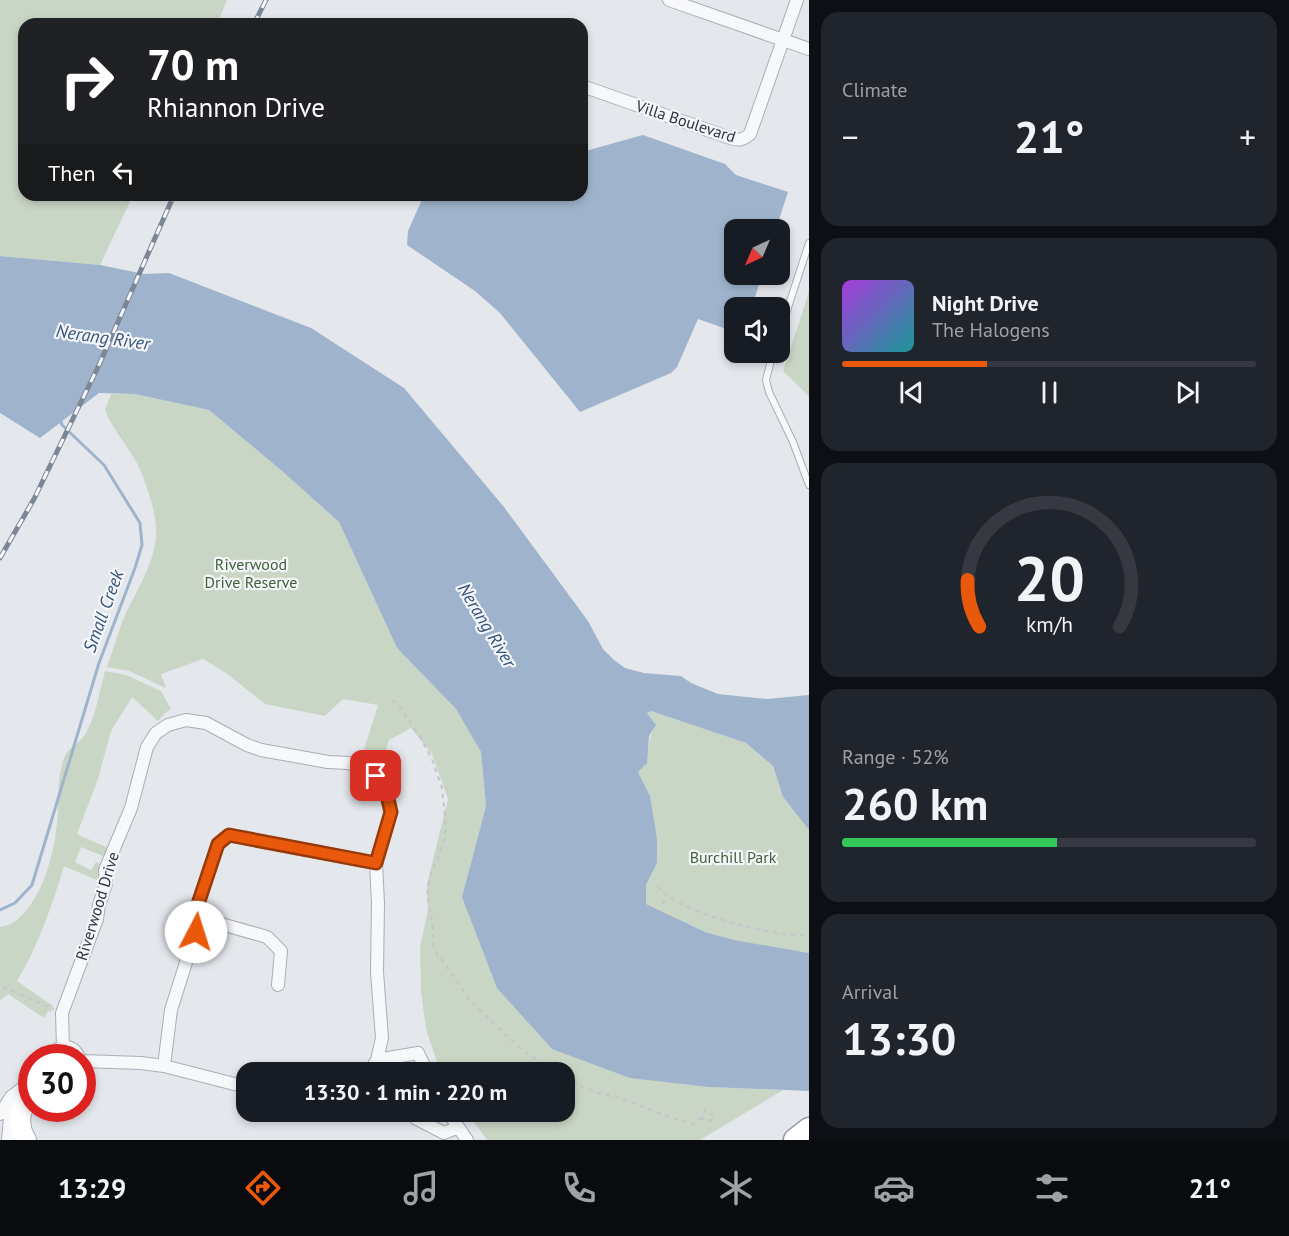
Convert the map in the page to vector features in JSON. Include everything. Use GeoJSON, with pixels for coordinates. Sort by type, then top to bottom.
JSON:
{"type":"FeatureCollection","features":[{"type":"Feature","properties":{"kind":"highway"},"geometry":{"type":"LineString","coordinates":[[795,1140],[809,1129]]}},
{"type":"Feature","properties":{"kind":"main road"},"geometry":{"type":"LineString","coordinates":[[20,1122],[20,1128],[26,1140]]}},
{"type":"Feature","properties":{"kind":"street"},"geometry":{"type":"LineString","coordinates":[[669,0],[809,49]]}},
{"type":"Feature","properties":{"kind":"street","name":"Villa Boulevard"},"geometry":{"type":"LineString","coordinates":[[588,88],[738,140],[745,139],[750,134],[797,0]]}},
{"type":"Feature","properties":{"kind":"street","name":"Riverwood Drive"},"geometry":{"type":"LineString","coordinates":[[63,1044],[62,1013],[97,919],[106,884],[105,870],[131,808],[147,747],[156,733],[168,725],[186,720],[206,723],[261,750],[328,762],[348,763],[365,768],[376,776],[386,791],[391,812],[376,863],[377,972],[382,1038],[377,1060]]}},
{"type":"Feature","properties":{"kind":"street"},"geometry":{"type":"LineString","coordinates":[[164,1066],[171,1010],[200,918],[198,904],[218,844],[229,835],[376,863]]}},
{"type":"Feature","properties":{"kind":"street"},"geometry":{"type":"LineString","coordinates":[[200,918],[267,937],[280,951],[278,985]]}},
{"type":"Feature","properties":{"kind":"street"},"geometry":{"type":"LineString","coordinates":[[377,1060],[418,1053],[422,1062]]}},
{"type":"Feature","properties":{"kind":"street"},"geometry":{"type":"LineString","coordinates":[[96,1061],[164,1066],[236,1084]]}},
{"type":"Feature","properties":{"kind":"street"},"geometry":{"type":"LineString","coordinates":[[0,1114],[11,1097],[18,1092]]}},
{"type":"Feature","properties":{"kind":"street"},"geometry":{"type":"LineString","coordinates":[[8,1140],[12,1113],[18,1103]]}},
{"type":"Feature","properties":{"kind":"street"},"geometry":{"type":"LineString","coordinates":[[423,1122],[444,1133],[458,1128]]}},
{"type":"Feature","properties":{"kind":"street"},"geometry":{"type":"LineString","coordinates":[[454,1122],[467,1140]]}},
{"type":"Feature","properties":{"kind":"lane"},"geometry":{"type":"LineString","coordinates":[[790,301],[809,243]]}},
{"type":"Feature","properties":{"kind":"lane"},"geometry":{"type":"LineString","coordinates":[[770,363],[766,380],[769,392],[793,442],[809,485]]}},
{"type":"Feature","properties":{"kind":"path"},"geometry":{"type":"LineString","coordinates":[[392,700],[400,707],[419,735],[432,759],[442,788],[445,838],[430,877],[427,896],[432,920],[434,949],[472,1003],[523,1051],[540,1062]]}},
{"type":"Feature","properties":{"kind":"path"},"geometry":{"type":"LineString","coordinates":[[658,886],[666,899],[697,912],[787,935],[809,934]]}},
{"type":"Feature","properties":{"kind":"path"},"geometry":{"type":"LineString","coordinates":[[663,904],[666,899]]}},
{"type":"Feature","properties":{"kind":"path"},"geometry":{"type":"LineString","coordinates":[[3,987],[62,1013]]}},
{"type":"Feature","properties":{"kind":"path"},"geometry":{"type":"LineString","coordinates":[[575,1083],[597,1094],[618,1097],[672,1118],[694,1124],[701,1118]]}},
{"type":"Feature","properties":{"kind":"green space"},"geometry":{"type":"Polygon","coordinates":[[[0,0],[227,0],[220,18],[18,18],[18,201],[130,201],[100,265],[0,256],[0,0]]]}},
{"type":"Feature","properties":{"kind":"green space"},"geometry":{"type":"Polygon","coordinates":[[[809,292],[809,396],[783,371],[786,363],[790,363],[790,350],[809,292]]]}},
{"type":"Feature","properties":{"kind":"green space","name":"Riverwood Drive Reserve"},"geometry":{"type":"Polygon","coordinates":[[[111,394],[135,394],[209,410],[339,522],[397,648],[456,709],[481,752],[486,806],[462,897],[709,1087],[783,1090],[700,1140],[487,1140],[474,1122],[575,1122],[575,1062],[437,1062],[426,1029],[421,991],[420,947],[428,910],[427,884],[448,799],[432,754],[411,728],[389,740],[382,762],[363,753],[378,705],[343,699],[325,716],[265,704],[226,673],[203,659],[161,674],[166,688],[129,671],[107,667],[119,630],[154,552],[156,528],[153,507],[142,474],[105,410],[111,394]]]}},
{"type":"Feature","properties":{"kind":"green space"},"geometry":{"type":"Polygon","coordinates":[[[105,671],[126,675],[161,691],[171,709],[158,721],[132,697],[111,731],[98,779],[77,834],[108,848],[105,857],[81,847],[75,862],[91,870],[96,862],[102,865],[101,882],[64,866],[44,925],[17,981],[53,1006],[51,1012],[48,1011],[44,1018],[8,994],[0,1001],[0,927],[21,917],[31,904],[44,879],[55,838],[59,783],[63,763],[67,753],[82,739],[88,729],[105,671]]]}},
{"type":"Feature","properties":{"kind":"green space","name":"Burchill Park"},"geometry":{"type":"Polygon","coordinates":[[[651,711],[746,743],[773,766],[783,797],[809,830],[809,953],[733,940],[705,932],[646,904],[646,885],[657,863],[657,838],[650,796],[638,772],[645,761],[650,738],[656,725],[647,713],[651,711]]]}},
{"type":"Feature","properties":{"kind":"water"},"geometry":{"type":"Polygon","coordinates":[[[643,135],[725,164],[736,175],[788,192],[779,219],[724,219],[724,285],[759,285],[755,297],[724,297],[724,328],[698,319],[677,367],[671,373],[580,412],[500,313],[475,291],[407,245],[408,231],[421,201],[588,201],[588,150],[643,135]]]}},
{"type":"Feature","properties":{"kind":"water","name":"Nerang River"},"geometry":{"type":"Polygon","coordinates":[[[0,256],[100,265],[144,274],[169,273],[311,328],[404,388],[504,507],[588,621],[603,649],[614,660],[625,668],[644,673],[681,676],[691,683],[718,694],[767,699],[809,695],[809,830],[783,797],[773,766],[746,743],[651,711],[647,713],[656,725],[649,736],[647,763],[638,772],[650,796],[657,838],[657,863],[646,885],[646,904],[705,932],[734,940],[809,953],[809,1091],[709,1087],[630,1078],[552,1049],[497,988],[462,897],[486,806],[481,752],[456,709],[397,648],[339,522],[209,410],[135,394],[99,393],[40,438],[0,413],[0,256]]]}},
{"type":"Feature","properties":{"kind":"waterway","name":"Small Creek"},"geometry":{"type":"LineString","coordinates":[[0,910],[15,903],[32,885],[99,663],[142,545],[140,523],[104,465],[62,425],[60,419]]}},
{"type":"Feature","properties":{"kind":"railway"},"geometry":{"type":"LineString","coordinates":[[257,18],[266,0]]}},
{"type":"Feature","properties":{"kind":"railway"},"geometry":{"type":"LineString","coordinates":[[0,558],[34,499],[99,365],[171,201]]}},
{"type":"Feature","properties":{"kind":"route"},"geometry":{"type":"LineString","coordinates":[[196,932],[200,918],[198,904],[218,844],[229,835],[376,863],[391,812],[386,791],[376,776]]}}]}
